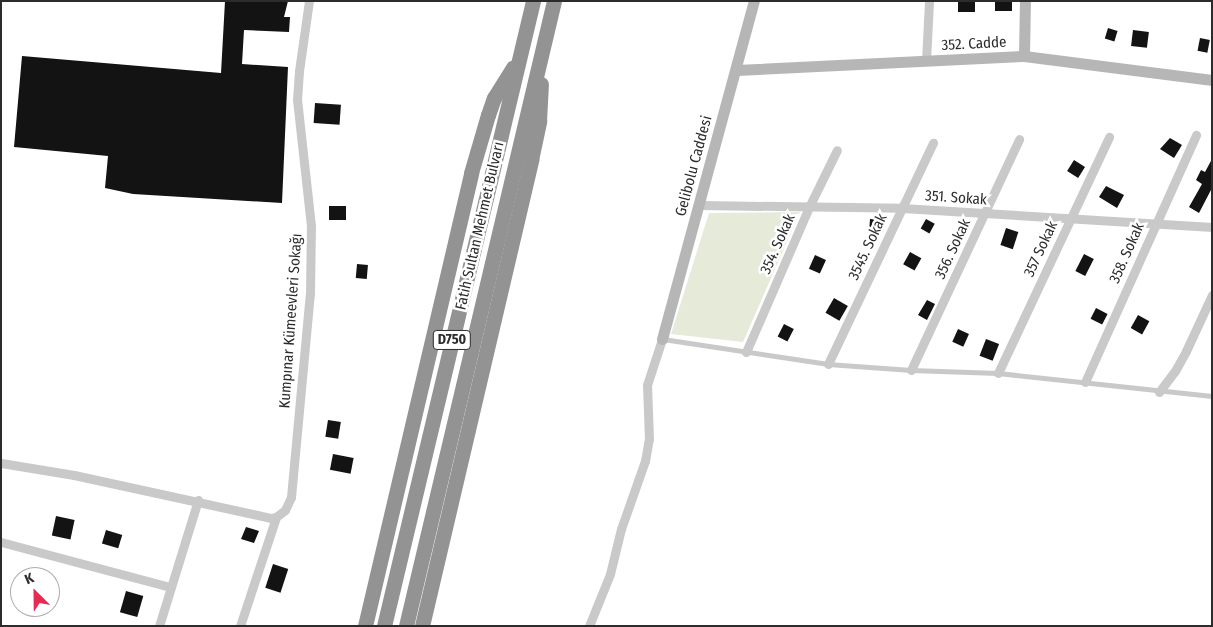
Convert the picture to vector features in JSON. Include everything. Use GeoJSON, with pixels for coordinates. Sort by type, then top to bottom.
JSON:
{"type":"FeatureCollection","features":[{"type":"Feature","properties":{"kind":"highway","name":"Fatih Sultan Mehmet Bulvarı"},"geometry":{"type":"LineString","coordinates":[[384,626],[533,1]]}},
{"type":"Feature","properties":{"kind":"highway","name":"Fatih Sultan Mehmet Bulvarı"},"geometry":{"type":"LineString","coordinates":[[406,626],[554,1]]}},
{"type":"Feature","properties":{"kind":"highway"},"geometry":{"type":"LineString","coordinates":[[365,626],[474,164],[494,98],[521,55]]}},
{"type":"Feature","properties":{"kind":"highway"},"geometry":{"type":"LineString","coordinates":[[422,626],[532,160],[541,100],[540,60]]}},
{"type":"Feature","properties":{"kind":"street","name":"Kumpınar Kümeevleri Sokağı"},"geometry":{"type":"LineString","coordinates":[[240,626],[276,517],[285,510],[291,497],[310,294],[311,226],[297,100],[301,53],[309,1]]}},
{"type":"Feature","properties":{"kind":"street","name":"Gelibolu Caddesi"},"geometry":{"type":"LineString","coordinates":[[662,338],[754,1]]}},
{"type":"Feature","properties":{"kind":"street"},"geometry":{"type":"LineString","coordinates":[[926,61],[929,1]]}},
{"type":"Feature","properties":{"kind":"street"},"geometry":{"type":"LineString","coordinates":[[1024,56],[1025,1]]}},
{"type":"Feature","properties":{"kind":"street","name":"352. Cadde"},"geometry":{"type":"LineString","coordinates":[[736,70],[1024,56],[1212,80]]}},
{"type":"Feature","properties":{"kind":"street","name":"358. Sokak"},"geometry":{"type":"LineString","coordinates":[[1084,382],[1196,135]]}},
{"type":"Feature","properties":{"kind":"street","name":"357 Sokak"},"geometry":{"type":"LineString","coordinates":[[998,373],[1109,137]]}},
{"type":"Feature","properties":{"kind":"street","name":"356. Sokak"},"geometry":{"type":"LineString","coordinates":[[911,370],[1019,139]]}},
{"type":"Feature","properties":{"kind":"street","name":"3545. Sokak"},"geometry":{"type":"LineString","coordinates":[[828,364],[933,143]]}},
{"type":"Feature","properties":{"kind":"street","name":"354. Sokak"},"geometry":{"type":"LineString","coordinates":[[746,352],[810,205],[837,150]]}},
{"type":"Feature","properties":{"kind":"street","name":"351. Sokak"},"geometry":{"type":"LineString","coordinates":[[699,205],[810,205],[902,208],[1212,227]]}},
{"type":"Feature","properties":{"kind":"street"},"geometry":{"type":"LineString","coordinates":[[1159,392],[1174,371],[1208,314],[1212,295]]}},
{"type":"Feature","properties":{"kind":"street"},"geometry":{"type":"LineString","coordinates":[[589,626],[610,574],[621,529],[645,461],[648,439],[647,386],[662,338]]}},
{"type":"Feature","properties":{"kind":"street"},"geometry":{"type":"LineString","coordinates":[[1,463],[74,475],[276,517]]}},
{"type":"Feature","properties":{"kind":"street"},"geometry":{"type":"LineString","coordinates":[[159,626],[170,586],[177,573],[198,500]]}},
{"type":"Feature","properties":{"kind":"street"},"geometry":{"type":"LineString","coordinates":[[1,542],[170,586]]}},
{"type":"Feature","properties":{"kind":"lane"},"geometry":{"type":"LineString","coordinates":[[662,338],[828,364],[911,370],[998,373],[1159,392],[1212,396]]}},
{"type":"Feature","properties":{"kind":"green space"},"geometry":{"type":"Polygon","coordinates":[[[800,212],[743,342],[671,334],[709,213],[800,212]]]}},
{"type":"Feature","properties":{"kind":"building"},"geometry":{"type":"Polygon","coordinates":[[[225,1],[288,1],[284,17],[290,17],[289,32],[244,30],[242,64],[288,67],[282,203],[133,194],[105,188],[108,156],[14,147],[22,56],[221,73],[225,1]]]}},
{"type":"Feature","properties":{"kind":"building"},"geometry":{"type":"Polygon","coordinates":[[[958,1],[975,1],[975,12],[958,12],[958,1]]]}},
{"type":"Feature","properties":{"kind":"building"},"geometry":{"type":"Polygon","coordinates":[[[995,1],[1012,1],[1012,11],[995,11],[995,1]]]}},
{"type":"Feature","properties":{"kind":"building"},"geometry":{"type":"Polygon","coordinates":[[[1108,28],[1118,31],[1114,41],[1105,39],[1108,28]]]}},
{"type":"Feature","properties":{"kind":"building"},"geometry":{"type":"Polygon","coordinates":[[[1133,30],[1149,32],[1147,48],[1131,46],[1133,30]]]}},
{"type":"Feature","properties":{"kind":"building"},"geometry":{"type":"Polygon","coordinates":[[[1200,38],[1210,40],[1207,53],[1198,51],[1200,38]]]}},
{"type":"Feature","properties":{"kind":"building"},"geometry":{"type":"Polygon","coordinates":[[[315,103],[341,105],[340,125],[314,123],[315,103]]]}},
{"type":"Feature","properties":{"kind":"building"},"geometry":{"type":"Polygon","coordinates":[[[1170,138],[1182,145],[1174,158],[1160,149],[1170,138]]]}},
{"type":"Feature","properties":{"kind":"building"},"geometry":{"type":"Polygon","coordinates":[[[1212,159],[1212,188],[1199,213],[1189,207],[1202,184],[1196,180],[1201,170],[1205,172],[1212,159]]]}},
{"type":"Feature","properties":{"kind":"building"},"geometry":{"type":"Polygon","coordinates":[[[1074,160],[1085,167],[1078,178],[1067,171],[1074,160]]]}},
{"type":"Feature","properties":{"kind":"building"},"geometry":{"type":"Polygon","coordinates":[[[1106,186],[1124,195],[1117,208],[1099,197],[1106,186]]]}},
{"type":"Feature","properties":{"kind":"building"},"geometry":{"type":"Polygon","coordinates":[[[329,206],[346,206],[346,220],[329,220],[329,206]]]}},
{"type":"Feature","properties":{"kind":"building"},"geometry":{"type":"Polygon","coordinates":[[[870,219],[883,220],[882,233],[869,232],[870,219]]]}},
{"type":"Feature","properties":{"kind":"building"},"geometry":{"type":"Polygon","coordinates":[[[926,219],[935,224],[929,233],[921,229],[926,219]]]}},
{"type":"Feature","properties":{"kind":"building"},"geometry":{"type":"Polygon","coordinates":[[[1006,228],[1018,232],[1013,249],[1000,245],[1006,228]]]}},
{"type":"Feature","properties":{"kind":"building"},"geometry":{"type":"Polygon","coordinates":[[[910,252],[921,258],[915,271],[903,264],[910,252]]]}},
{"type":"Feature","properties":{"kind":"building"},"geometry":{"type":"Polygon","coordinates":[[[1084,254],[1094,259],[1085,276],[1075,271],[1084,254]]]}},
{"type":"Feature","properties":{"kind":"building"},"geometry":{"type":"Polygon","coordinates":[[[815,255],[826,260],[820,274],[809,269],[815,255]]]}},
{"type":"Feature","properties":{"kind":"building"},"geometry":{"type":"Polygon","coordinates":[[[357,264],[368,265],[367,279],[356,278],[357,264]]]}},
{"type":"Feature","properties":{"kind":"building"},"geometry":{"type":"Polygon","coordinates":[[[834,298],[848,306],[839,321],[826,313],[834,298]]]}},
{"type":"Feature","properties":{"kind":"building"},"geometry":{"type":"Polygon","coordinates":[[[927,300],[935,304],[927,320],[918,315],[927,300]]]}},
{"type":"Feature","properties":{"kind":"building"},"geometry":{"type":"Polygon","coordinates":[[[1096,308],[1108,314],[1102,325],[1091,319],[1096,308]]]}},
{"type":"Feature","properties":{"kind":"building"},"geometry":{"type":"Polygon","coordinates":[[[1138,315],[1149,321],[1142,334],[1131,328],[1138,315]]]}},
{"type":"Feature","properties":{"kind":"building"},"geometry":{"type":"Polygon","coordinates":[[[784,324],[794,329],[787,341],[778,336],[784,324]]]}},
{"type":"Feature","properties":{"kind":"building"},"geometry":{"type":"Polygon","coordinates":[[[958,329],[969,334],[963,347],[952,342],[958,329]]]}},
{"type":"Feature","properties":{"kind":"building"},"geometry":{"type":"Polygon","coordinates":[[[986,339],[999,344],[993,361],[980,356],[986,339]]]}},
{"type":"Feature","properties":{"kind":"building"},"geometry":{"type":"Polygon","coordinates":[[[328,420],[341,422],[338,439],[325,437],[328,420]]]}},
{"type":"Feature","properties":{"kind":"building"},"geometry":{"type":"Polygon","coordinates":[[[333,454],[354,458],[351,474],[330,470],[333,454]]]}},
{"type":"Feature","properties":{"kind":"building"},"geometry":{"type":"Polygon","coordinates":[[[56,516],[75,520],[70,540],[52,536],[56,516]]]}},
{"type":"Feature","properties":{"kind":"building"},"geometry":{"type":"Polygon","coordinates":[[[246,527],[259,531],[254,543],[241,539],[246,527]]]}},
{"type":"Feature","properties":{"kind":"building"},"geometry":{"type":"Polygon","coordinates":[[[106,530],[122,535],[118,548],[102,543],[106,530]]]}},
{"type":"Feature","properties":{"kind":"building"},"geometry":{"type":"Polygon","coordinates":[[[273,564],[288,569],[280,593],[265,588],[273,564]]]}},
{"type":"Feature","properties":{"kind":"building"},"geometry":{"type":"Polygon","coordinates":[[[126,591],[143,596],[137,617],[120,612],[126,591]]]}}]}
